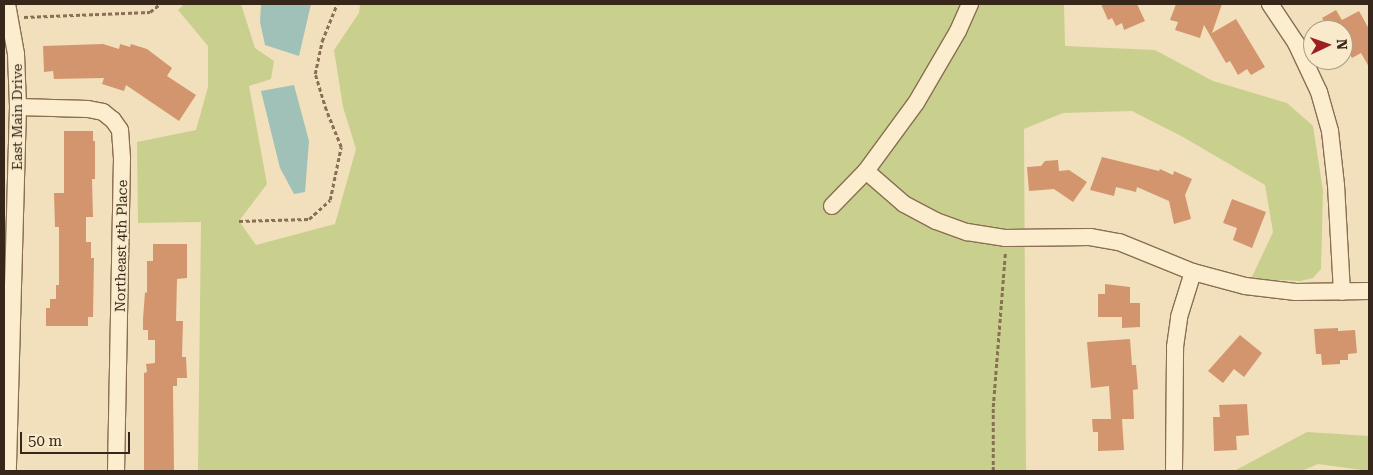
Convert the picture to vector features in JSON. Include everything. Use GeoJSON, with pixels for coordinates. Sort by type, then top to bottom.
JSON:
{"type":"FeatureCollection","features":[{"type":"Feature","properties":{"kind":"street"},"geometry":{"type":"LineString","coordinates":[[832,206],[866,172],[916,103],[958,31],[970,4]]}},
{"type":"Feature","properties":{"kind":"street"},"geometry":{"type":"LineString","coordinates":[[1270,4],[1296,43],[1319,92],[1330,131],[1336,185],[1342,292]]}},
{"type":"Feature","properties":{"kind":"street","name":"East Main Drive"},"geometry":{"type":"LineString","coordinates":[[8,10],[16,54],[18,107],[8,471]]}},
{"type":"Feature","properties":{"kind":"street","name":"Northeast 4th Place"},"geometry":{"type":"LineString","coordinates":[[18,107],[96,110],[103,112],[113,120],[120,130],[122,159],[116,471]]}},
{"type":"Feature","properties":{"kind":"street"},"geometry":{"type":"LineString","coordinates":[[866,172],[904,204],[936,221],[967,232],[1005,238],[1090,237],[1118,242],[1193,272],[1245,286],[1296,292],[1369,291]]}},
{"type":"Feature","properties":{"kind":"street"},"geometry":{"type":"LineString","coordinates":[[1174,471],[1175,347],[1179,317],[1193,272]]}},
{"type":"Feature","properties":{"kind":"path"},"geometry":{"type":"LineString","coordinates":[[8,10],[37,17],[150,12],[160,4]]}},
{"type":"Feature","properties":{"kind":"path"},"geometry":{"type":"LineString","coordinates":[[239,221],[309,219],[330,200],[341,148],[326,110],[316,74],[322,41],[337,4]]}},
{"type":"Feature","properties":{"kind":"path"},"geometry":{"type":"LineString","coordinates":[[993,471],[993,407],[1005,238]]}},
{"type":"Feature","properties":{"kind":"green space"},"geometry":{"type":"Polygon","coordinates":[[[184,4],[241,4],[255,48],[274,61],[271,79],[249,86],[267,184],[239,221],[256,245],[335,224],[356,149],[343,107],[334,50],[359,13],[360,4],[1064,4],[1065,46],[1155,50],[1213,81],[1287,103],[1313,126],[1323,191],[1321,269],[1313,278],[1301,281],[1251,279],[1273,232],[1265,185],[1183,137],[1132,111],[1063,113],[1024,129],[1026,471],[198,471],[201,222],[138,223],[137,142],[196,130],[208,87],[208,46],[178,10],[184,4]]]}},
{"type":"Feature","properties":{"kind":"green space"},"geometry":{"type":"Polygon","coordinates":[[[1307,432],[1369,436],[1369,471],[1318,464],[1302,471],[1234,471],[1307,432]]]}},
{"type":"Feature","properties":{"kind":"water"},"geometry":{"type":"Polygon","coordinates":[[[261,4],[311,4],[299,56],[265,45],[260,22],[261,4]]]}},
{"type":"Feature","properties":{"kind":"water"},"geometry":{"type":"Polygon","coordinates":[[[294,85],[309,141],[305,192],[294,194],[280,168],[261,91],[294,85]]]}},
{"type":"Feature","properties":{"kind":"building"},"geometry":{"type":"Polygon","coordinates":[[[1101,4],[1137,4],[1145,21],[1124,30],[1122,23],[1116,26],[1112,18],[1108,20],[1101,4]]]}},
{"type":"Feature","properties":{"kind":"building"},"geometry":{"type":"Polygon","coordinates":[[[1176,4],[1222,4],[1212,33],[1236,19],[1265,67],[1251,75],[1247,69],[1238,75],[1230,61],[1226,63],[1204,25],[1200,38],[1175,30],[1178,22],[1170,20],[1176,4]]]}},
{"type":"Feature","properties":{"kind":"building"},"geometry":{"type":"Polygon","coordinates":[[[1336,10],[1342,20],[1323,20],[1322,18],[1336,10]]]}},
{"type":"Feature","properties":{"kind":"building"},"geometry":{"type":"Polygon","coordinates":[[[1359,11],[1369,29],[1369,67],[1361,53],[1353,57],[1353,20],[1342,20],[1359,11]]]}},
{"type":"Feature","properties":{"kind":"building"},"geometry":{"type":"Polygon","coordinates":[[[103,44],[119,49],[120,44],[130,47],[131,44],[147,49],[172,68],[167,76],[196,95],[179,121],[126,85],[124,91],[102,84],[104,78],[54,79],[53,71],[44,72],[43,46],[103,44]]]}},
{"type":"Feature","properties":{"kind":"building"},"geometry":{"type":"Polygon","coordinates":[[[64,131],[93,131],[93,141],[95,141],[95,179],[92,179],[93,217],[86,217],[86,242],[91,242],[91,258],[94,258],[93,317],[88,317],[88,326],[46,326],[46,308],[50,308],[50,299],[56,299],[56,285],[59,285],[59,227],[55,227],[54,193],[64,193],[64,131]]]}},
{"type":"Feature","properties":{"kind":"building"},"geometry":{"type":"Polygon","coordinates":[[[1102,157],[1159,171],[1160,169],[1173,175],[1174,171],[1192,179],[1185,195],[1191,219],[1174,224],[1169,201],[1137,187],[1136,192],[1116,187],[1114,196],[1090,190],[1102,157]]]}},
{"type":"Feature","properties":{"kind":"building"},"geometry":{"type":"Polygon","coordinates":[[[1058,160],[1059,171],[1069,170],[1087,182],[1073,202],[1054,189],[1029,191],[1027,167],[1041,166],[1045,161],[1058,160]]]}},
{"type":"Feature","properties":{"kind":"building"},"geometry":{"type":"Polygon","coordinates":[[[1232,199],[1266,212],[1252,248],[1233,240],[1237,228],[1223,223],[1232,199]]]}},
{"type":"Feature","properties":{"kind":"building"},"geometry":{"type":"Polygon","coordinates":[[[153,244],[187,244],[187,278],[177,279],[176,321],[183,321],[182,357],[186,357],[187,378],[177,378],[177,386],[173,386],[174,471],[144,471],[144,373],[147,372],[146,364],[155,363],[155,340],[148,340],[148,330],[143,330],[143,319],[145,292],[147,293],[147,261],[153,261],[153,244]]]}},
{"type":"Feature","properties":{"kind":"building"},"geometry":{"type":"Polygon","coordinates":[[[1105,284],[1130,287],[1130,303],[1140,303],[1140,327],[1122,328],[1122,317],[1098,317],[1098,294],[1105,294],[1105,284]]]}},
{"type":"Feature","properties":{"kind":"building"},"geometry":{"type":"Polygon","coordinates":[[[1338,328],[1338,331],[1355,330],[1357,353],[1348,354],[1348,360],[1340,360],[1340,364],[1322,365],[1321,354],[1316,354],[1314,329],[1338,328]]]}},
{"type":"Feature","properties":{"kind":"building"},"geometry":{"type":"Polygon","coordinates":[[[1240,335],[1262,353],[1244,377],[1234,369],[1223,383],[1208,371],[1240,335]]]}},
{"type":"Feature","properties":{"kind":"building"},"geometry":{"type":"Polygon","coordinates":[[[1130,339],[1132,365],[1136,365],[1138,389],[1133,390],[1134,419],[1122,419],[1124,450],[1098,451],[1098,432],[1093,432],[1092,419],[1111,419],[1109,386],[1091,388],[1087,342],[1130,339]]]}},
{"type":"Feature","properties":{"kind":"building"},"geometry":{"type":"Polygon","coordinates":[[[1247,404],[1249,435],[1236,436],[1237,450],[1214,451],[1213,417],[1220,417],[1219,405],[1247,404]]]}}]}
